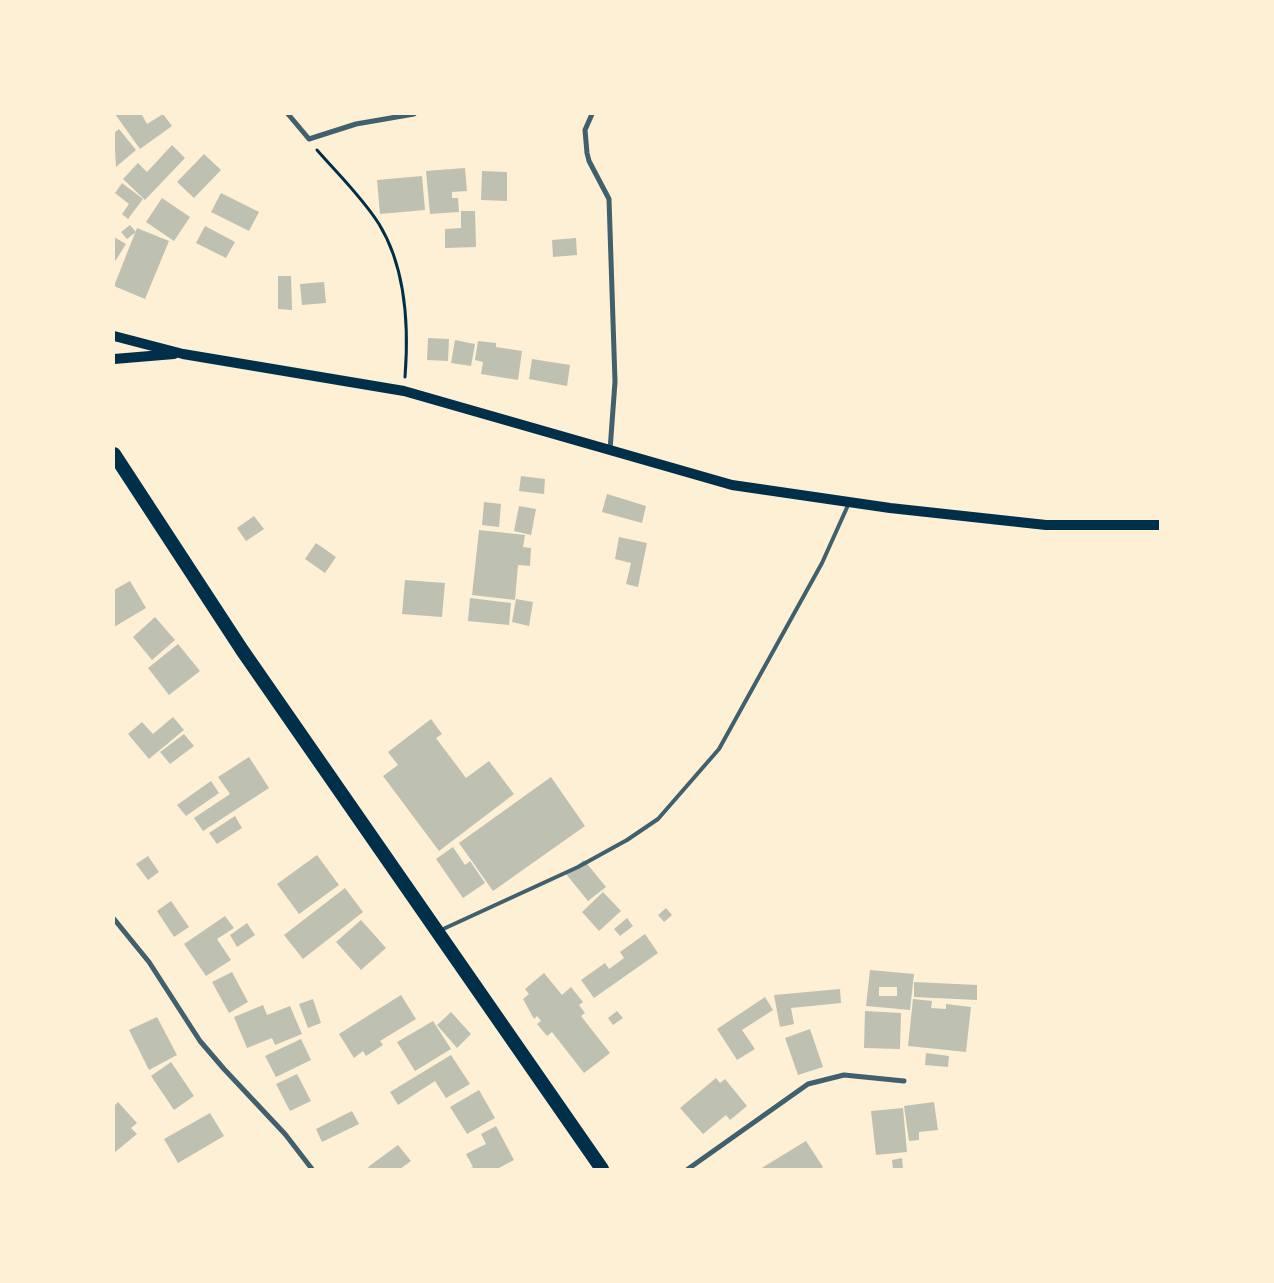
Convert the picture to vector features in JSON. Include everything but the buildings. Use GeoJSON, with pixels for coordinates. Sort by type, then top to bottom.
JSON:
{"type":"FeatureCollection","features":[{"type":"Feature","properties":{"kind":"highway"},"geometry":{"type":"LineString","coordinates":[[114,456],[242,650],[602,1169]]}},
{"type":"Feature","properties":{"kind":"main road"},"geometry":{"type":"LineString","coordinates":[[114,336],[183,354],[404,391],[732,485],[890,508],[1046,525],[1160,525]]}},
{"type":"Feature","properties":{"kind":"main road"},"geometry":{"type":"LineString","coordinates":[[114,359],[183,354]]}},
{"type":"Feature","properties":{"kind":"street"},"geometry":{"type":"LineString","coordinates":[[288,114],[309,140],[356,124],[414,114]]}},
{"type":"Feature","properties":{"kind":"street"},"geometry":{"type":"LineString","coordinates":[[591,114],[585,130],[586,153],[610,199],[615,382],[610,451]]}},
{"type":"Feature","properties":{"kind":"street"},"geometry":{"type":"LineString","coordinates":[[114,919],[149,962],[200,1041],[285,1134],[312,1169]]}},
{"type":"Feature","properties":{"kind":"street"},"geometry":{"type":"LineString","coordinates":[[688,1169],[808,1084],[844,1075],[904,1081]]}},
{"type":"Feature","properties":{"kind":"lane"},"geometry":{"type":"LineString","coordinates":[[436,932],[578,867],[627,840],[658,819],[719,749],[822,563],[850,502]]}},
{"type":"Feature","properties":{"kind":"path"},"geometry":{"type":"LineString","coordinates":[[309,140],[379,224],[396,262],[404,302],[408,341],[404,391]]}}]}
